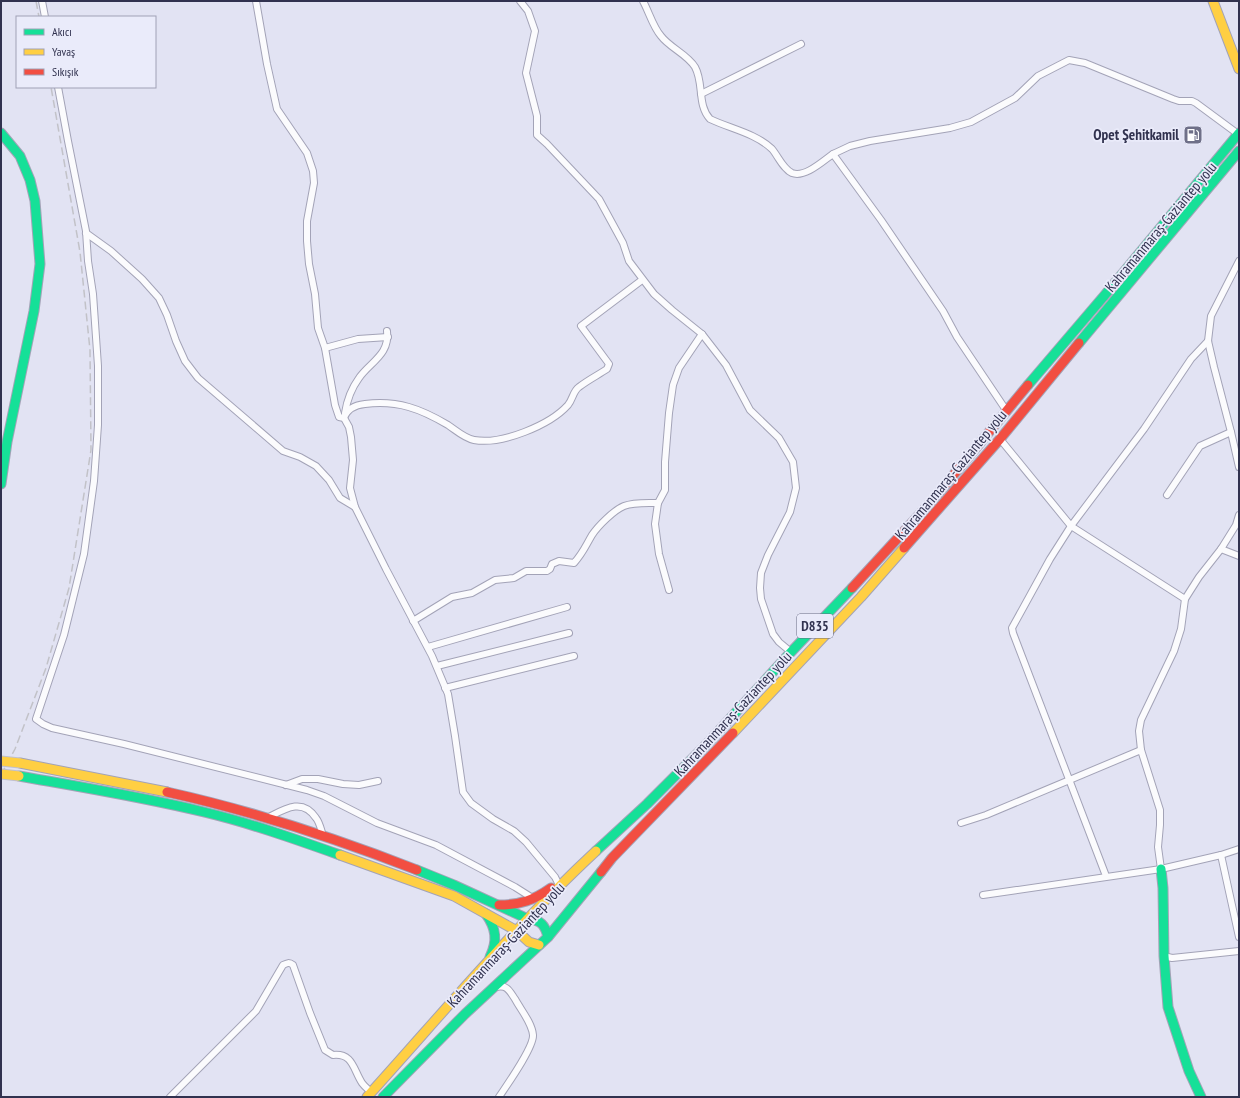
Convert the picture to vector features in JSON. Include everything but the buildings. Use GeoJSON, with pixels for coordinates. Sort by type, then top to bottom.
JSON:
{"type":"FeatureCollection","features":[{"type":"Feature","properties":{"kind":"main road"},"geometry":{"type":"LineString","coordinates":[[1213,1],[1239,69]]}},
{"type":"Feature","properties":{"kind":"main road"},"geometry":{"type":"LineString","coordinates":[[1,133],[20,156],[30,180],[35,201],[40,264],[34,311],[7,442],[1,484]]}},
{"type":"Feature","properties":{"kind":"main road","name":"Kahramanmaraş-Gaziantep yolu"},"geometry":{"type":"LineString","coordinates":[[369,1095],[528,919],[580,865],[647,804],[706,745],[931,502],[1006,410],[1104,296],[1239,133]]}},
{"type":"Feature","properties":{"kind":"main road","name":"Kahramanmaraş-Gaziantep yolu"},"geometry":{"type":"LineString","coordinates":[[383,1097],[493,988],[548,937],[612,858],[703,765],[861,597],[1000,439],[1238,155]]}},
{"type":"Feature","properties":{"kind":"main road"},"geometry":{"type":"LineString","coordinates":[[1,762],[20,763],[144,786],[208,800],[268,818],[383,857],[444,881],[528,919],[542,921],[546,928],[548,937]]}},
{"type":"Feature","properties":{"kind":"main road"},"geometry":{"type":"LineString","coordinates":[[1,774],[142,798],[213,815],[286,836],[454,896],[517,931],[531,944],[539,945]]}},
{"type":"Feature","properties":{"kind":"main road"},"geometry":{"type":"LineString","coordinates":[[496,905],[512,905],[524,903],[534,899],[558,883],[580,865]]}},
{"type":"Feature","properties":{"kind":"main road"},"geometry":{"type":"LineString","coordinates":[[1161,869],[1163,888],[1164,956],[1168,1007],[1189,1071],[1201,1097]]}},
{"type":"Feature","properties":{"kind":"main road"},"geometry":{"type":"LineString","coordinates":[[483,911],[491,920],[496,931],[496,942],[486,964]]}},
{"type":"Feature","properties":{"kind":"street"},"geometry":{"type":"LineString","coordinates":[[42,1],[45,16]]}},
{"type":"Feature","properties":{"kind":"street"},"geometry":{"type":"LineString","coordinates":[[256,1],[267,64],[277,109],[307,153],[313,171],[314,183],[307,220],[309,264],[315,294],[318,328],[325,348],[335,405],[339,417],[345,416],[356,405],[382,402],[409,406],[422,411],[451,427],[462,435],[474,440],[497,440],[525,432],[547,421],[569,404],[578,387],[607,369],[609,364],[581,326],[642,280]]}},
{"type":"Feature","properties":{"kind":"street"},"geometry":{"type":"LineString","coordinates":[[520,1],[528,11],[535,31],[526,73],[537,116],[537,135],[599,199],[623,243],[629,261],[642,280],[654,294],[702,334],[726,365],[750,410],[779,438],[793,462],[796,488],[790,512],[768,555],[761,573],[760,588],[761,599],[773,634],[779,642],[791,652]]}},
{"type":"Feature","properties":{"kind":"street"},"geometry":{"type":"LineString","coordinates":[[643,1],[660,35],[670,46],[688,59],[695,67],[699,78],[703,108],[706,115],[710,119],[742,131],[762,142],[772,150],[786,168],[792,173],[806,173],[833,154],[850,146],[870,141],[950,128],[970,122],[1015,98],[1038,76],[1069,60],[1085,63],[1173,99],[1179,101],[1192,101],[1239,133]]}},
{"type":"Feature","properties":{"kind":"street"},"geometry":{"type":"LineString","coordinates":[[701,94],[801,44]]}},
{"type":"Feature","properties":{"kind":"street"},"geometry":{"type":"LineString","coordinates":[[58,88],[86,232],[88,261],[93,294],[98,366],[98,425],[94,481],[84,554],[64,635],[36,719],[42,724],[52,728],[124,744],[324,796],[376,823],[436,845],[515,887],[534,899]]}},
{"type":"Feature","properties":{"kind":"street"},"geometry":{"type":"LineString","coordinates":[[833,154],[881,220],[943,311],[957,337],[1006,410]]}},
{"type":"Feature","properties":{"kind":"street"},"geometry":{"type":"LineString","coordinates":[[86,232],[142,279],[159,298],[168,315],[176,342],[185,362],[198,378],[283,451],[300,457],[316,466],[329,480],[340,498],[355,507]]}},
{"type":"Feature","properties":{"kind":"street"},"geometry":{"type":"LineString","coordinates":[[1239,262],[1211,316],[1208,341],[1232,433],[1239,467]]}},
{"type":"Feature","properties":{"kind":"street"},"geometry":{"type":"LineString","coordinates":[[325,348],[358,339],[387,334],[383,353],[359,377],[347,400],[345,416],[350,427],[353,460],[350,488],[355,507],[413,621],[428,647],[448,694],[456,736],[463,792],[471,803],[493,819],[514,831],[526,842],[555,877],[558,883]]}},
{"type":"Feature","properties":{"kind":"street"},"geometry":{"type":"LineString","coordinates":[[669,590],[659,554],[655,524],[658,503],[665,490],[669,413],[673,385],[679,368],[702,334]]}},
{"type":"Feature","properties":{"kind":"street"},"geometry":{"type":"LineString","coordinates":[[1106,876],[1012,628],[1050,559],[1071,526],[1144,429],[1191,359],[1208,341]]}},
{"type":"Feature","properties":{"kind":"street"},"geometry":{"type":"LineString","coordinates":[[1167,495],[1200,446],[1232,433],[1239,433]]}},
{"type":"Feature","properties":{"kind":"street"},"geometry":{"type":"LineString","coordinates":[[1000,439],[1071,526],[1185,600]]}},
{"type":"Feature","properties":{"kind":"street"},"geometry":{"type":"LineString","coordinates":[[413,621],[452,598],[472,593],[495,580],[514,578],[526,571],[547,571],[550,569],[552,564],[559,561],[574,563],[583,553],[593,534],[609,517],[624,506],[643,503],[658,503]]}},
{"type":"Feature","properties":{"kind":"street"},"geometry":{"type":"LineString","coordinates":[[1161,869],[1158,848],[1160,810],[1141,750],[1139,731],[1141,720],[1174,651],[1181,629],[1185,600],[1199,577],[1221,549],[1236,525],[1239,515]]}},
{"type":"Feature","properties":{"kind":"street"},"geometry":{"type":"LineString","coordinates":[[1221,549],[1239,556]]}},
{"type":"Feature","properties":{"kind":"street"},"geometry":{"type":"LineString","coordinates":[[428,647],[567,607]]}},
{"type":"Feature","properties":{"kind":"street"},"geometry":{"type":"LineString","coordinates":[[436,666],[569,633]]}},
{"type":"Feature","properties":{"kind":"street"},"geometry":{"type":"LineString","coordinates":[[445,688],[574,656]]}},
{"type":"Feature","properties":{"kind":"street"},"geometry":{"type":"LineString","coordinates":[[961,823],[986,815],[1141,750]]}},
{"type":"Feature","properties":{"kind":"street"},"geometry":{"type":"LineString","coordinates":[[286,785],[302,780],[318,779],[343,784],[359,785],[378,781]]}},
{"type":"Feature","properties":{"kind":"street"},"geometry":{"type":"LineString","coordinates":[[268,818],[282,810],[295,806],[305,807],[316,818],[323,836]]}},
{"type":"Feature","properties":{"kind":"street"},"geometry":{"type":"LineString","coordinates":[[983,895],[1161,869],[1221,855],[1239,849]]}},
{"type":"Feature","properties":{"kind":"street"},"geometry":{"type":"LineString","coordinates":[[1221,855],[1239,937]]}},
{"type":"Feature","properties":{"kind":"street"},"geometry":{"type":"LineString","coordinates":[[1164,956],[1172,958],[1239,951]]}},
{"type":"Feature","properties":{"kind":"street"},"geometry":{"type":"LineString","coordinates":[[170,1097],[256,1011],[283,965],[287,963],[290,963],[293,966],[310,1013],[326,1050],[332,1055],[341,1054],[347,1058],[369,1095]]}},
{"type":"Feature","properties":{"kind":"street"},"geometry":{"type":"LineString","coordinates":[[510,991],[510,977],[514,969]]}},
{"type":"Feature","properties":{"kind":"street"},"geometry":{"type":"LineString","coordinates":[[493,988],[501,986],[510,991],[529,1024],[533,1035],[531,1045],[499,1097]]}},
{"type":"Feature","properties":{"kind":"railway"},"geometry":{"type":"LineString","coordinates":[[36,1],[39,16]]}},
{"type":"Feature","properties":{"kind":"railway"},"geometry":{"type":"LineString","coordinates":[[1,775],[15,749],[46,668],[69,588],[91,450],[90,350],[80,252],[51,88]]}},
{"type":"Feature","properties":{"kind":"traffic: fast"},"geometry":{"type":"LineString","coordinates":[[1,133],[20,156],[30,180],[35,201],[40,264],[34,311],[7,442],[1,484]]}},
{"type":"Feature","properties":{"kind":"traffic: fast"},"geometry":{"type":"LineString","coordinates":[[1028,385],[1239,133]]}},
{"type":"Feature","properties":{"kind":"traffic: fast"},"geometry":{"type":"LineString","coordinates":[[1079,343],[1239,151]]}},
{"type":"Feature","properties":{"kind":"traffic: fast"},"geometry":{"type":"LineString","coordinates":[[596,851],[647,804],[706,745],[852,588]]}},
{"type":"Feature","properties":{"kind":"traffic: fast"},"geometry":{"type":"LineString","coordinates":[[19,776],[135,797],[221,816],[289,837],[340,855]]}},
{"type":"Feature","properties":{"kind":"traffic: fast"},"geometry":{"type":"LineString","coordinates":[[1161,869],[1163,888],[1164,956],[1168,1007],[1189,1071],[1201,1097]]}},
{"type":"Feature","properties":{"kind":"traffic: fast"},"geometry":{"type":"LineString","coordinates":[[417,870],[454,885],[528,919],[539,922],[544,926],[548,937]]}},
{"type":"Feature","properties":{"kind":"traffic: fast"},"geometry":{"type":"LineString","coordinates":[[383,1097],[465,1014],[548,937],[601,872]]}},
{"type":"Feature","properties":{"kind":"traffic: fast"},"geometry":{"type":"LineString","coordinates":[[486,914],[492,924],[495,935],[493,951],[490,957]]}},
{"type":"Feature","properties":{"kind":"traffic: slow"},"geometry":{"type":"LineString","coordinates":[[1213,1],[1239,69]]}},
{"type":"Feature","properties":{"kind":"traffic: slow"},"geometry":{"type":"LineString","coordinates":[[733,733],[861,597],[904,548]]}},
{"type":"Feature","properties":{"kind":"traffic: slow"},"geometry":{"type":"LineString","coordinates":[[1,761],[20,763]]}},
{"type":"Feature","properties":{"kind":"traffic: slow"},"geometry":{"type":"LineString","coordinates":[[20,763],[167,792]]}},
{"type":"Feature","properties":{"kind":"traffic: slow"},"geometry":{"type":"LineString","coordinates":[[1,774],[19,776]]}},
{"type":"Feature","properties":{"kind":"traffic: slow"},"geometry":{"type":"LineString","coordinates":[[367,1097],[507,940],[596,851]]}},
{"type":"Feature","properties":{"kind":"traffic: slow"},"geometry":{"type":"LineString","coordinates":[[340,855],[454,896],[517,931],[529,942],[539,945]]}},
{"type":"Feature","properties":{"kind":"traffic: jam"},"geometry":{"type":"LineString","coordinates":[[904,548],[1000,439],[1079,343]]}},
{"type":"Feature","properties":{"kind":"traffic: jam"},"geometry":{"type":"LineString","coordinates":[[852,588],[931,502],[1028,385]]}},
{"type":"Feature","properties":{"kind":"traffic: jam"},"geometry":{"type":"LineString","coordinates":[[601,872],[612,858],[733,733]]}},
{"type":"Feature","properties":{"kind":"traffic: jam"},"geometry":{"type":"LineString","coordinates":[[167,792],[199,799],[294,826],[417,870]]}},
{"type":"Feature","properties":{"kind":"traffic: jam"},"geometry":{"type":"LineString","coordinates":[[499,905],[514,904],[526,901],[539,896],[551,888]]}},
{"type":"Feature","properties":{"kind":"place","name":"Opet Şehitkamil"},"geometry":{"type":"Point","coordinates":[1193,135]}}]}
